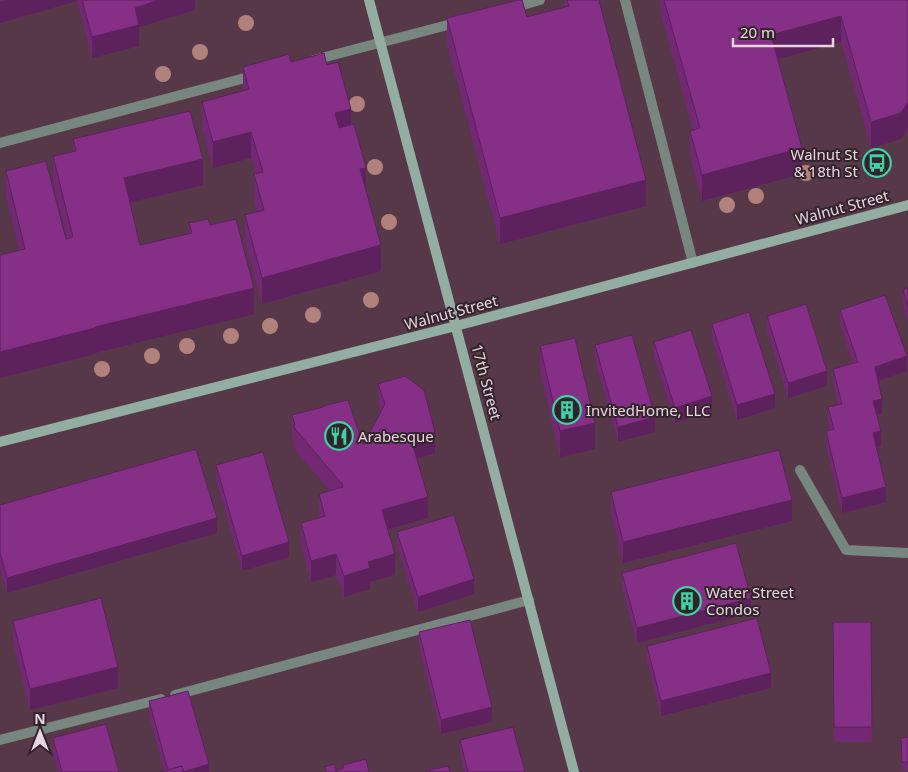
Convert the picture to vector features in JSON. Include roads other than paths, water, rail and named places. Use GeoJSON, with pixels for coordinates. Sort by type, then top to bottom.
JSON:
{"type":"FeatureCollection","features":[{"type":"Feature","properties":{"kind":"street","name":"17th Street"},"geometry":{"type":"LineString","coordinates":[[369,0],[574,772]]}},
{"type":"Feature","properties":{"kind":"street","name":"Walnut Street"},"geometry":{"type":"LineString","coordinates":[[0,442],[456,326],[908,205]]}},
{"type":"Feature","properties":{"kind":"lane"},"geometry":{"type":"LineString","coordinates":[[503,10],[540,0]]}},
{"type":"Feature","properties":{"kind":"lane"},"geometry":{"type":"LineString","coordinates":[[625,0],[693,263]]}},
{"type":"Feature","properties":{"kind":"lane"},"geometry":{"type":"LineString","coordinates":[[304,63],[466,20]]}},
{"type":"Feature","properties":{"kind":"lane"},"geometry":{"type":"LineString","coordinates":[[0,143],[266,73]]}},
{"type":"Feature","properties":{"kind":"lane"},"geometry":{"type":"LineString","coordinates":[[800,470],[846,550],[908,553]]}},
{"type":"Feature","properties":{"kind":"lane"},"geometry":{"type":"LineString","coordinates":[[0,740],[529,600]]}},
{"type":"Feature","properties":{"kind":"place","name":"Walnut St & 18th St"},"geometry":{"type":"Point","coordinates":[877,163]}},
{"type":"Feature","properties":{"kind":"place","name":"InvitedHome, LLC"},"geometry":{"type":"Point","coordinates":[567,410]}},
{"type":"Feature","properties":{"kind":"place","name":"Arabesque"},"geometry":{"type":"Point","coordinates":[339,436]}},
{"type":"Feature","properties":{"kind":"place","name":"Water Street Condos"},"geometry":{"type":"Point","coordinates":[687,601]}}]}
